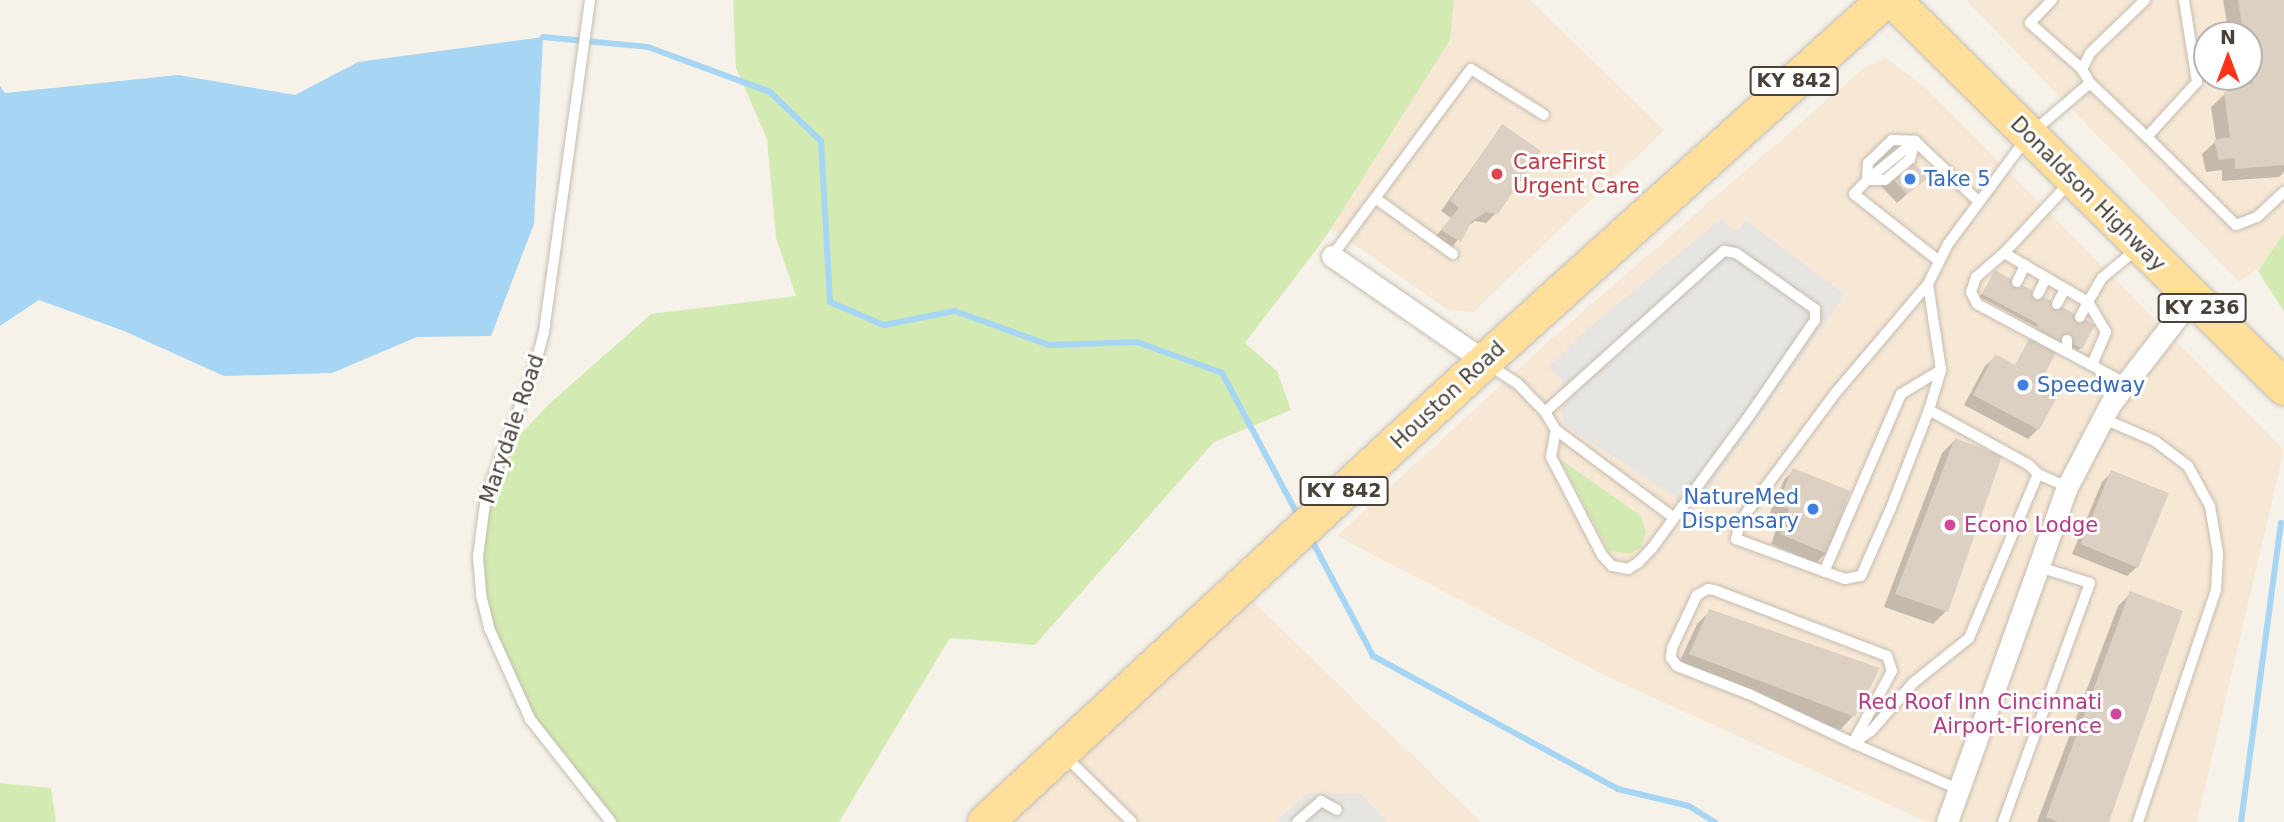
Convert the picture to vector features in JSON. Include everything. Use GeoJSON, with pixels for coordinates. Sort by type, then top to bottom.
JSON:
{"type":"FeatureCollection","features":[{"type":"Feature","properties":{"kind":"main road","name":"Houston Road"},"geometry":{"type":"LineString","coordinates":[[985,822],[1484,361],[1884,0]]}},
{"type":"Feature","properties":{"kind":"main road","name":"Donaldson Highway"},"geometry":{"type":"LineString","coordinates":[[1893,0],[2284,387]]}},
{"type":"Feature","properties":{"kind":"street"},"geometry":{"type":"LineString","coordinates":[[1332,256],[1484,361]]}},
{"type":"Feature","properties":{"kind":"street"},"geometry":{"type":"LineString","coordinates":[[1948,822],[2036,566],[2067,487],[2102,418],[2125,383],[2192,298]]}},
{"type":"Feature","properties":{"kind":"lane","name":"Marydale Road"},"geometry":{"type":"LineString","coordinates":[[590,0],[544,332],[534,369],[486,495],[478,557],[481,596],[489,628],[524,708],[611,822]]}},
{"type":"Feature","properties":{"kind":"lane"},"geometry":{"type":"LineString","coordinates":[[2052,0],[2029,23],[2082,69],[2090,83],[2236,225],[2257,217],[2284,192]]}},
{"type":"Feature","properties":{"kind":"lane"},"geometry":{"type":"LineString","coordinates":[[2082,69],[2090,53],[2145,0]]}},
{"type":"Feature","properties":{"kind":"lane"},"geometry":{"type":"LineString","coordinates":[[2147,136],[2197,82],[2184,0]]}},
{"type":"Feature","properties":{"kind":"lane"},"geometry":{"type":"LineString","coordinates":[[1332,256],[1471,69],[1544,115]]}},
{"type":"Feature","properties":{"kind":"lane"},"geometry":{"type":"LineString","coordinates":[[1928,284],[1941,370],[1929,410],[1891,508],[1861,576],[1845,579],[1735,539],[1741,520],[1834,395],[1928,284],[1948,244],[2029,135],[2090,83]]}},
{"type":"Feature","properties":{"kind":"lane"},"geometry":{"type":"LineString","coordinates":[[1939,261],[1854,194],[1867,180],[1868,163],[1892,140],[1915,141],[1979,202]]}},
{"type":"Feature","properties":{"kind":"lane"},"geometry":{"type":"LineString","coordinates":[[1867,180],[1885,180],[1890,176],[1910,159],[1915,141]]}},
{"type":"Feature","properties":{"kind":"lane"},"geometry":{"type":"LineString","coordinates":[[2073,179],[2004,253],[1976,277],[1971,292],[1977,304],[2001,311],[2019,328],[2067,346],[2092,365],[2125,383]]}},
{"type":"Feature","properties":{"kind":"lane"},"geometry":{"type":"LineString","coordinates":[[1375,198],[1452,254]]}},
{"type":"Feature","properties":{"kind":"lane"},"geometry":{"type":"LineString","coordinates":[[2080,317],[2102,278],[2140,245]]}},
{"type":"Feature","properties":{"kind":"lane"},"geometry":{"type":"LineString","coordinates":[[1545,412],[1719,253],[1731,251],[1812,304],[1816,314],[1787,361],[1674,518],[1639,562],[1628,569],[1612,566],[1602,555],[1551,457],[1556,430]]}},
{"type":"Feature","properties":{"kind":"lane"},"geometry":{"type":"LineString","coordinates":[[2004,253],[2088,302],[2106,332],[2092,365]]}},
{"type":"Feature","properties":{"kind":"lane"},"geometry":{"type":"LineString","coordinates":[[2017,282],[2025,265]]}},
{"type":"Feature","properties":{"kind":"lane"},"geometry":{"type":"LineString","coordinates":[[2038,294],[2046,278]]}},
{"type":"Feature","properties":{"kind":"lane"},"geometry":{"type":"LineString","coordinates":[[2057,304],[2065,289]]}},
{"type":"Feature","properties":{"kind":"lane"},"geometry":{"type":"LineString","coordinates":[[2019,328],[2025,317]]}},
{"type":"Feature","properties":{"kind":"lane"},"geometry":{"type":"LineString","coordinates":[[1484,361],[1517,383],[1545,412],[1556,430],[1674,518]]}},
{"type":"Feature","properties":{"kind":"lane"},"geometry":{"type":"LineString","coordinates":[[1824,572],[1901,394],[1941,370]]}},
{"type":"Feature","properties":{"kind":"lane"},"geometry":{"type":"LineString","coordinates":[[1929,410],[2029,465],[2038,474],[2067,487]]}},
{"type":"Feature","properties":{"kind":"lane"},"geometry":{"type":"LineString","coordinates":[[2102,418],[2155,441],[2188,466],[2210,506],[2218,553],[2216,590],[2137,822]]}},
{"type":"Feature","properties":{"kind":"lane"},"geometry":{"type":"LineString","coordinates":[[1853,743],[1871,731],[1913,683],[1969,638],[2038,474]]}},
{"type":"Feature","properties":{"kind":"lane"},"geometry":{"type":"LineString","coordinates":[[2003,822],[2090,583],[2036,566]]}},
{"type":"Feature","properties":{"kind":"lane"},"geometry":{"type":"LineString","coordinates":[[1853,743],[1892,671],[1887,656],[1714,590],[1708,589],[1696,596],[1672,648],[1671,658],[1677,666],[1749,694],[1853,743],[1959,790]]}},
{"type":"Feature","properties":{"kind":"lane"},"geometry":{"type":"LineString","coordinates":[[1061,752],[1132,822]]}},
{"type":"Feature","properties":{"kind":"lane"},"geometry":{"type":"LineString","coordinates":[[1297,822],[1321,802],[1337,810]]}},
{"type":"Feature","properties":{"kind":"shaded area"},"geometry":{"type":"Polygon","coordinates":[[[1455,0],[1530,0],[1664,130],[1473,312],[1448,310],[1329,227],[1455,0]]]}},
{"type":"Feature","properties":{"kind":"shaded area"},"geometry":{"type":"Polygon","coordinates":[[[1966,0],[2284,0],[2284,249],[2239,282],[1966,0]]]}},
{"type":"Feature","properties":{"kind":"shaded area"},"geometry":{"type":"Polygon","coordinates":[[[1886,58],[1927,89],[2284,450],[2197,822],[1927,822],[1610,678],[1337,536],[1541,348],[1865,67],[1886,58]]]}},
{"type":"Feature","properties":{"kind":"shaded area"},"geometry":{"type":"Polygon","coordinates":[[[1722,218],[1730,229],[1739,230],[1745,220],[1845,294],[1694,509],[1563,424],[1562,380],[1548,367],[1591,326],[1722,218]]]}},
{"type":"Feature","properties":{"kind":"shaded area"},"geometry":{"type":"Polygon","coordinates":[[[1239,588],[1481,822],[985,822],[1239,588]]]}},
{"type":"Feature","properties":{"kind":"shaded area"},"geometry":{"type":"Polygon","coordinates":[[[1307,793],[1361,794],[1387,822],[1275,822],[1307,793]]]}},
{"type":"Feature","properties":{"kind":"green space"},"geometry":{"type":"Polygon","coordinates":[[[733,0],[1454,0],[1450,40],[1325,238],[1245,343],[1277,371],[1291,410],[1214,442],[1035,645],[950,638],[839,822],[611,822],[530,719],[489,628],[478,557],[498,458],[548,405],[651,314],[796,296],[776,238],[767,139],[736,68],[733,0]]]}},
{"type":"Feature","properties":{"kind":"green space"},"geometry":{"type":"Polygon","coordinates":[[[2284,233],[2284,312],[2258,271],[2284,233]]]}},
{"type":"Feature","properties":{"kind":"green space"},"geometry":{"type":"Polygon","coordinates":[[[1560,459],[1641,516],[1646,532],[1641,548],[1630,554],[1609,551],[1560,459]]]}},
{"type":"Feature","properties":{"kind":"green space"},"geometry":{"type":"Polygon","coordinates":[[[0,783],[51,788],[56,822],[0,822],[0,783]]]}},
{"type":"Feature","properties":{"kind":"water"},"geometry":{"type":"Polygon","coordinates":[[[543,37],[534,224],[491,336],[417,337],[332,373],[224,376],[124,331],[39,300],[0,326],[0,86],[5,93],[178,75],[295,95],[358,62],[543,37]]]}},
{"type":"Feature","properties":{"kind":"building"},"geometry":{"type":"Polygon","coordinates":[[[2238,0],[2284,0],[2284,165],[2235,169],[2235,158],[2219,160],[2214,140],[2230,137],[2224,92],[2263,91],[2263,21],[2242,21],[2238,0]]]}},
{"type":"Feature","properties":{"kind":"building"},"geometry":{"type":"Polygon","coordinates":[[[1502,124],[1541,151],[1498,214],[1486,212],[1472,221],[1461,242],[1441,230],[1459,208],[1450,201],[1502,124]]]}},
{"type":"Feature","properties":{"kind":"building"},"geometry":{"type":"Polygon","coordinates":[[[1889,137],[1928,178],[1907,194],[1871,156],[1889,137]]]}},
{"type":"Feature","properties":{"kind":"building"},"geometry":{"type":"Polygon","coordinates":[[[1995,270],[2095,325],[2082,349],[2064,338],[2042,379],[2061,390],[2039,430],[1973,395],[1995,354],[2015,365],[2038,324],[1982,294],[1995,270]]]}},
{"type":"Feature","properties":{"kind":"building","name":"Econo Lodge"},"geometry":{"type":"Polygon","coordinates":[[[1955,438],[2002,456],[1948,612],[1895,594],[1955,438]]]}},
{"type":"Feature","properties":{"kind":"building"},"geometry":{"type":"Polygon","coordinates":[[[1793,468],[1850,491],[1828,554],[1780,534],[1789,509],[1777,505],[1793,468]]]}},
{"type":"Feature","properties":{"kind":"building"},"geometry":{"type":"Polygon","coordinates":[[[2111,470],[2169,493],[2138,568],[2081,544],[2111,470]]]}},
{"type":"Feature","properties":{"kind":"building","name":"Red Roof Inn Cincinnati Airport-Florence"},"geometry":{"type":"Polygon","coordinates":[[[2130,591],[2183,611],[2109,822],[2058,822],[2046,817],[2130,591]]]}},
{"type":"Feature","properties":{"kind":"building"},"geometry":{"type":"Polygon","coordinates":[[[1709,609],[1880,668],[1855,717],[1689,654],[1709,609]]]}},
{"type":"Feature","properties":{"kind":"waterway"},"geometry":{"type":"LineString","coordinates":[[543,37],[648,47],[770,92],[821,141],[830,302],[884,325],[955,311],[1049,345],[1137,342],[1222,373],[1299,517]]}},
{"type":"Feature","properties":{"kind":"waterway"},"geometry":{"type":"LineString","coordinates":[[2241,822],[2281,523]]}},
{"type":"Feature","properties":{"kind":"waterway"},"geometry":{"type":"LineString","coordinates":[[1309,535],[1373,656],[1618,789],[1689,806],[1715,822]]}},
{"type":"Feature","properties":{"kind":"place","name":"CareFirst Urgent Care"},"geometry":{"type":"Point","coordinates":[1497,174]}},
{"type":"Feature","properties":{"kind":"place","name":"Take 5"},"geometry":{"type":"Point","coordinates":[1910,179]}},
{"type":"Feature","properties":{"kind":"place","name":"Speedway"},"geometry":{"type":"Point","coordinates":[2023,385]}},
{"type":"Feature","properties":{"kind":"place","name":"NatureMed Dispensary"},"geometry":{"type":"Point","coordinates":[1813,509]}},
{"type":"Feature","properties":{"kind":"place","name":"Econo Lodge"},"geometry":{"type":"Point","coordinates":[1950,525]}},
{"type":"Feature","properties":{"kind":"place","name":"Red Roof Inn Cincinnati Airport-Florence"},"geometry":{"type":"Point","coordinates":[2116,714]}}]}
